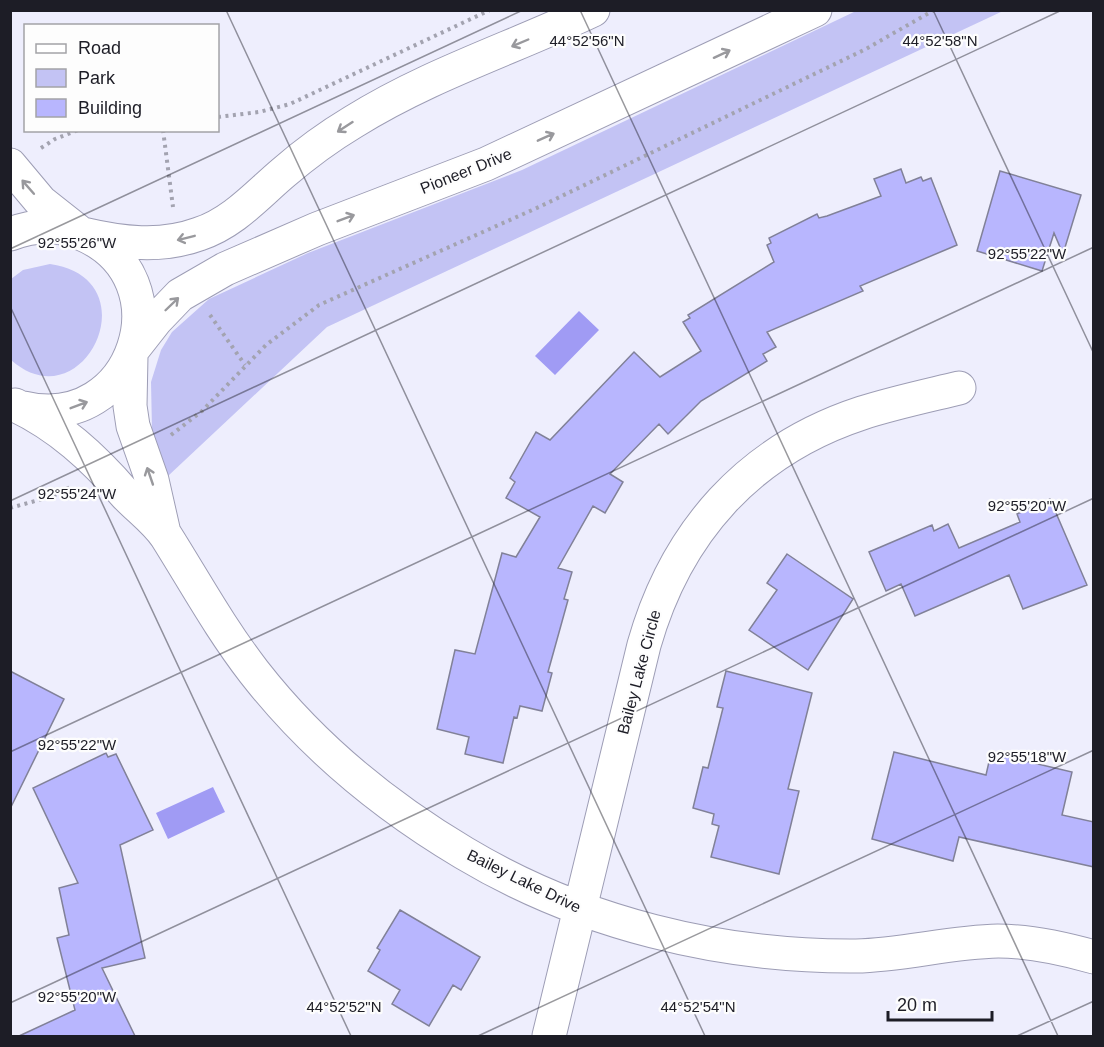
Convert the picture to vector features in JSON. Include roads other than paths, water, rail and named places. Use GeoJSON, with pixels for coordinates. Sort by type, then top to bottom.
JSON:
{"type":"FeatureCollection","features":[{"type":"Feature","properties":{"kind":"street"},"geometry":{"type":"LineString","coordinates":[[10,234],[44,227],[65,228],[81,234],[117,241],[157,243],[183,239],[208,231],[238,213],[316,146],[385,103],[593,10]]}},
{"type":"Feature","properties":{"kind":"street","name":"Pioneer Drive"},"geometry":{"type":"LineString","coordinates":[[13,404],[52,411],[86,403],[114,382],[156,320],[180,295],[225,269],[317,229],[486,164],[815,10]]}},
{"type":"Feature","properties":{"kind":"street"},"geometry":{"type":"LineString","coordinates":[[10,165],[41,201],[81,234]]}},
{"type":"Feature","properties":{"kind":"street","name":"Bailey Lake Drive"},"geometry":{"type":"LineString","coordinates":[[81,234],[109,251],[118,261],[132,284],[139,309],[133,352],[130,406],[133,426],[152,480],[164,532]]}},
{"type":"Feature","properties":{"kind":"street","name":"Bailey Lake Circle"},"geometry":{"type":"LineString","coordinates":[[549,1036],[650,626],[670,574],[696,532],[742,480],[790,446],[862,413],[959,388]]}},
{"type":"Feature","properties":{"kind":"street","name":"Bailey Lake Drive"},"geometry":{"type":"LineString","coordinates":[[13,404],[45,422],[87,453],[164,532],[213,616],[256,674],[288,711],[342,765],[407,816],[499,873],[581,909],[700,942],[800,954],[885,954],[996,941],[1031,943],[1094,957]]}}]}
